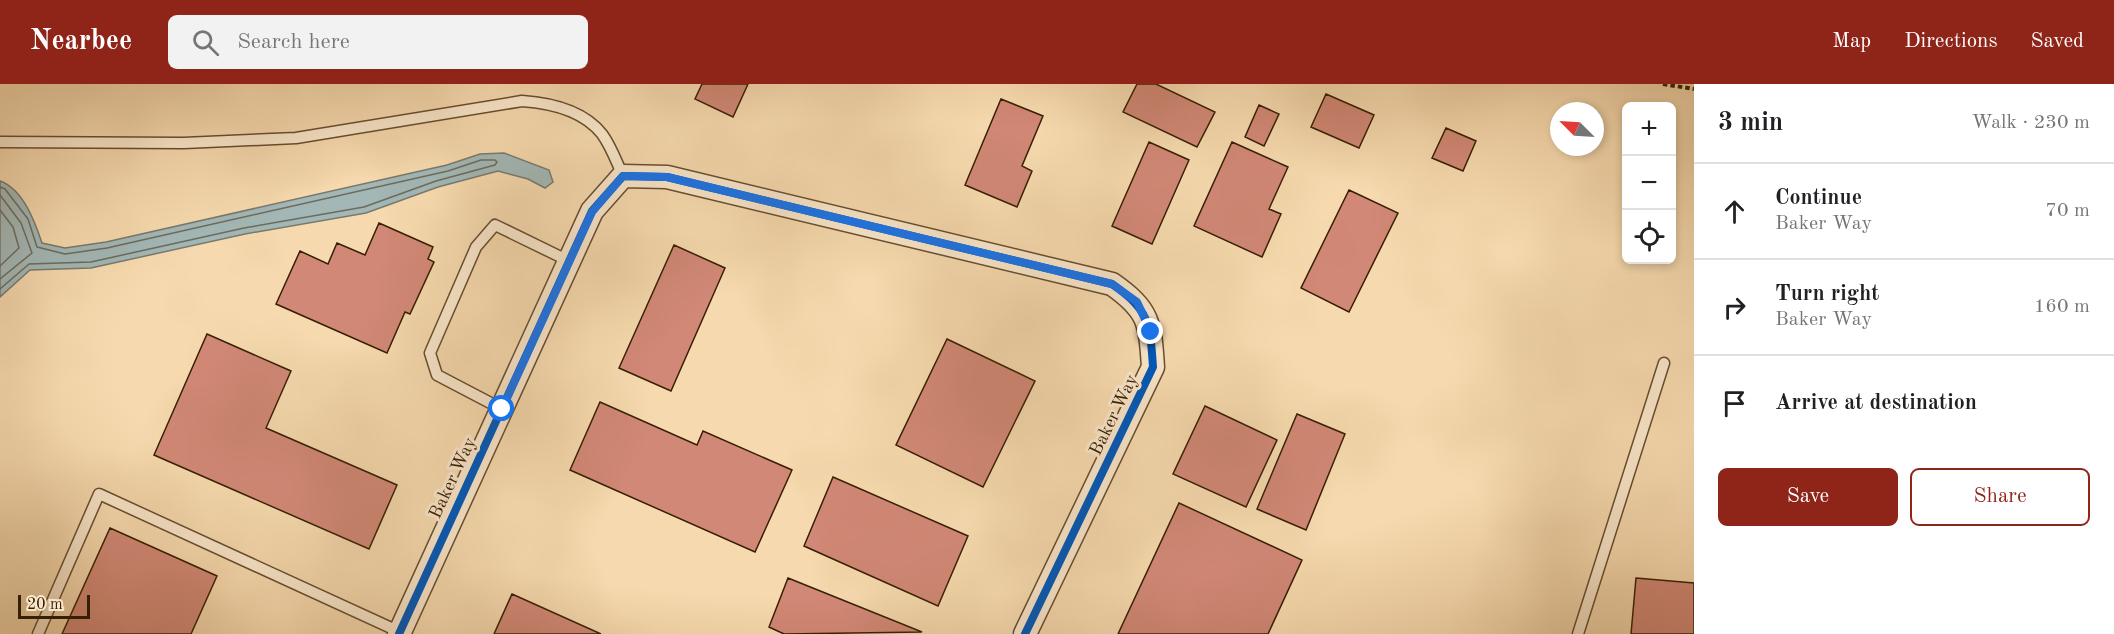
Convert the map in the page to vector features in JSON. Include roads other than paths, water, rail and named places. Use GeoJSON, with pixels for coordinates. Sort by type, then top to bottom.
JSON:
{"type":"FeatureCollection","features":[{"type":"Feature","properties":{"kind":"street","name":"Baker Way"},"geometry":{"type":"LineString","coordinates":[[399,633],[592,212],[623,176],[667,177],[1112,284],[1137,302],[1151,332],[1153,367],[1025,634]]}},
{"type":"Feature","properties":{"kind":"lane"},"geometry":{"type":"LineString","coordinates":[[0,142],[184,143],[296,138],[522,101],[552,103],[588,121],[603,135],[623,176]]}},
{"type":"Feature","properties":{"kind":"lane"},"geometry":{"type":"LineString","coordinates":[[502,409],[437,375],[430,353],[476,247],[495,225],[569,261]]}},
{"type":"Feature","properties":{"kind":"lane"},"geometry":{"type":"LineString","coordinates":[[1578,634],[1664,363]]}},
{"type":"Feature","properties":{"kind":"lane"},"geometry":{"type":"LineString","coordinates":[[38,634],[99,494],[399,633]]}},
{"type":"Feature","properties":{"kind":"water"},"geometry":{"type":"Polygon","coordinates":[[[504,153],[549,170],[553,182],[545,188],[528,179],[498,171],[438,187],[366,213],[245,234],[91,268],[30,270],[0,297],[0,181],[8,185],[22,199],[32,216],[42,243],[65,248],[106,242],[447,165],[480,154],[504,153]]]}}]}
